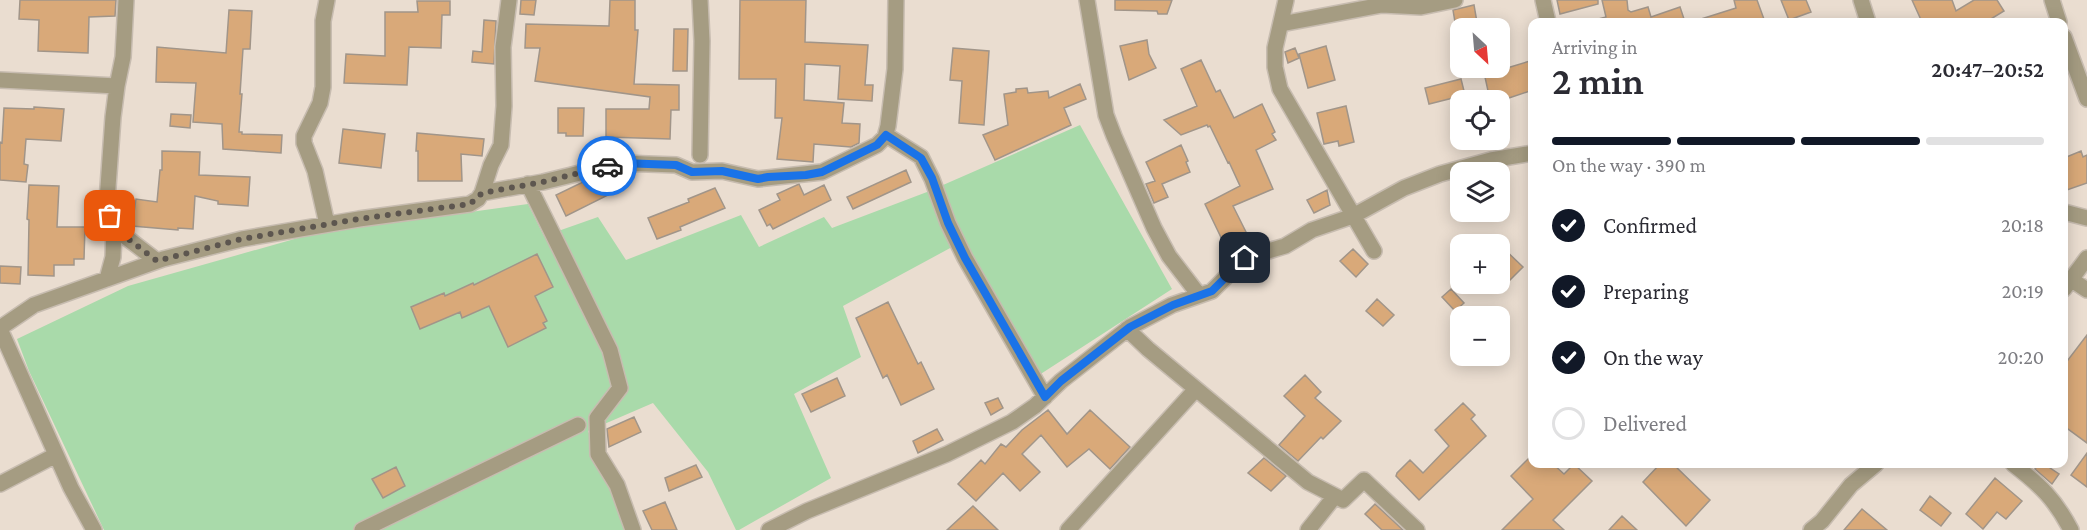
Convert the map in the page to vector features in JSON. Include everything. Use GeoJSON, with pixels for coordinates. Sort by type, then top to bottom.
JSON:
{"type":"FeatureCollection","features":[{"type":"Feature","properties":{"kind":"street"},"geometry":{"type":"LineString","coordinates":[[107,279],[112,257],[114,228],[107,201],[113,117],[123,57],[126,0]]}},
{"type":"Feature","properties":{"kind":"street"},"geometry":{"type":"LineString","coordinates":[[327,0],[323,21],[323,87],[320,103],[304,136],[327,224]]}},
{"type":"Feature","properties":{"kind":"street"},"geometry":{"type":"LineString","coordinates":[[700,0],[702,41],[700,155]]}},
{"type":"Feature","properties":{"kind":"street"},"geometry":{"type":"LineString","coordinates":[[479,196],[621,163],[676,165],[692,172],[722,171],[758,179],[822,172],[877,145],[886,135],[895,69],[896,0]]}},
{"type":"Feature","properties":{"kind":"street"},"geometry":{"type":"LineString","coordinates":[[1087,0],[1106,115],[1154,228],[1169,256],[1199,295]]}},
{"type":"Feature","properties":{"kind":"street"},"geometry":{"type":"LineString","coordinates":[[1286,0],[1275,48],[1275,67],[1280,88],[1374,251]]}},
{"type":"Feature","properties":{"kind":"street"},"geometry":{"type":"LineString","coordinates":[[1281,24],[1382,5],[1421,7],[1455,0]]}},
{"type":"Feature","properties":{"kind":"street"},"geometry":{"type":"LineString","coordinates":[[1543,0],[1547,18]]}},
{"type":"Feature","properties":{"kind":"street"},"geometry":{"type":"LineString","coordinates":[[1861,0],[1867,18]]}},
{"type":"Feature","properties":{"kind":"street"},"geometry":{"type":"LineString","coordinates":[[2052,0],[2059,18]]}},
{"type":"Feature","properties":{"kind":"street"},"geometry":{"type":"LineString","coordinates":[[94,530],[71,488],[0,328],[34,305],[157,261],[242,239],[327,224],[459,206],[473,213],[501,145],[504,106],[503,48],[507,1]]}},
{"type":"Feature","properties":{"kind":"street"},"geometry":{"type":"LineString","coordinates":[[2068,48],[2087,99]]}},
{"type":"Feature","properties":{"kind":"street"},"geometry":{"type":"LineString","coordinates":[[0,80],[117,86]]}},
{"type":"Feature","properties":{"kind":"street"},"geometry":{"type":"LineString","coordinates":[[886,135],[921,158],[932,178],[948,223],[965,258],[1045,397]]}},
{"type":"Feature","properties":{"kind":"street"},"geometry":{"type":"LineString","coordinates":[[769,530],[818,506],[947,454],[1012,422],[1035,406],[1061,381],[1127,329],[1173,305],[1212,291],[1245,258],[1285,246],[1312,230],[1353,216],[1404,188],[1440,174],[1491,160],[1528,154]]}},
{"type":"Feature","properties":{"kind":"street"},"geometry":{"type":"LineString","coordinates":[[682,168],[700,155]]}},
{"type":"Feature","properties":{"kind":"street"},"geometry":{"type":"LineString","coordinates":[[700,155],[722,171]]}},
{"type":"Feature","properties":{"kind":"street"},"geometry":{"type":"LineString","coordinates":[[528,184],[610,350],[620,388],[597,418],[598,454],[617,485],[633,530]]}},
{"type":"Feature","properties":{"kind":"street"},"geometry":{"type":"LineString","coordinates":[[2068,213],[2087,218]]}},
{"type":"Feature","properties":{"kind":"street"},"geometry":{"type":"LineString","coordinates":[[114,228],[157,261]]}},
{"type":"Feature","properties":{"kind":"street"},"geometry":{"type":"LineString","coordinates":[[2087,258],[2068,285],[2087,290]]}},
{"type":"Feature","properties":{"kind":"street"},"geometry":{"type":"LineString","coordinates":[[1127,329],[1308,482],[1343,500],[1364,480],[1417,530]]}},
{"type":"Feature","properties":{"kind":"street"},"geometry":{"type":"LineString","coordinates":[[1068,530],[1196,389]]}},
{"type":"Feature","properties":{"kind":"street"},"geometry":{"type":"LineString","coordinates":[[362,530],[578,425]]}},
{"type":"Feature","properties":{"kind":"street"},"geometry":{"type":"LineString","coordinates":[[0,484],[56,454]]}},
{"type":"Feature","properties":{"kind":"street"},"geometry":{"type":"LineString","coordinates":[[1820,527],[1851,485],[1871,468]]}},
{"type":"Feature","properties":{"kind":"street"},"geometry":{"type":"LineString","coordinates":[[2018,468],[2042,486],[2062,513],[2071,530]]}},
{"type":"Feature","properties":{"kind":"street"},"geometry":{"type":"LineString","coordinates":[[1308,530],[1335,496]]}},
{"type":"Feature","properties":{"kind":"green space"},"geometry":{"type":"Polygon","coordinates":[[[1080,125],[1172,289],[1036,377],[965,240],[843,306],[861,357],[794,394],[831,478],[739,530],[736,530],[708,472],[653,403],[588,431],[628,530],[104,530],[29,371],[17,339],[128,286],[312,234],[528,204],[544,236],[598,217],[626,260],[741,215],[759,247],[824,217],[832,228],[927,192],[1080,125]]]}},
{"type":"Feature","properties":{"kind":"building"},"geometry":{"type":"Polygon","coordinates":[[[20,0],[116,0],[115,16],[89,17],[88,53],[38,51],[39,20],[19,19],[20,0]]]}},
{"type":"Feature","properties":{"kind":"building"},"geometry":{"type":"Polygon","coordinates":[[[521,0],[536,0],[534,15],[520,14],[521,0]]]}},
{"type":"Feature","properties":{"kind":"building"},"geometry":{"type":"Polygon","coordinates":[[[610,0],[635,0],[635,30],[638,30],[634,84],[679,85],[679,110],[671,110],[670,139],[606,137],[606,109],[649,109],[650,97],[535,81],[540,48],[525,48],[526,24],[609,26],[610,0]]]}},
{"type":"Feature","properties":{"kind":"building"},"geometry":{"type":"Polygon","coordinates":[[[740,0],[806,0],[805,42],[868,45],[865,85],[873,85],[872,101],[838,99],[840,66],[805,64],[804,100],[844,103],[842,123],[860,124],[859,143],[851,147],[814,144],[813,162],[777,159],[782,118],[775,118],[776,79],[739,79],[740,0]]]}},
{"type":"Feature","properties":{"kind":"building"},"geometry":{"type":"Polygon","coordinates":[[[1115,0],[1172,0],[1167,14],[1158,14],[1157,11],[1115,10],[1115,0]]]}},
{"type":"Feature","properties":{"kind":"building"},"geometry":{"type":"Polygon","coordinates":[[[1557,0],[1598,0],[1598,4],[1560,14],[1557,0]]]}},
{"type":"Feature","properties":{"kind":"building"},"geometry":{"type":"Polygon","coordinates":[[[1602,0],[1627,0],[1628,10],[1631,12],[1648,7],[1651,17],[1680,7],[1684,18],[1602,18],[1606,17],[1602,0]]]}},
{"type":"Feature","properties":{"kind":"building"},"geometry":{"type":"Polygon","coordinates":[[[1734,0],[1757,0],[1764,18],[1704,18],[1736,8],[1734,0]]]}},
{"type":"Feature","properties":{"kind":"building"},"geometry":{"type":"Polygon","coordinates":[[[1781,0],[1806,0],[1811,12],[1788,18],[1781,0]]]}},
{"type":"Feature","properties":{"kind":"building"},"geometry":{"type":"Polygon","coordinates":[[[1912,0],[1952,0],[1956,11],[1974,0],[1997,0],[2004,11],[1993,18],[1920,18],[1912,0]]]}},
{"type":"Feature","properties":{"kind":"building"},"geometry":{"type":"Polygon","coordinates":[[[417,1],[450,1],[450,15],[442,15],[441,48],[409,47],[407,85],[344,83],[346,54],[385,56],[385,12],[418,12],[417,1]]]}},
{"type":"Feature","properties":{"kind":"building"},"geometry":{"type":"Polygon","coordinates":[[[1474,5],[1476,18],[1454,18],[1453,10],[1474,5]]]}},
{"type":"Feature","properties":{"kind":"building"},"geometry":{"type":"Polygon","coordinates":[[[229,10],[252,11],[250,49],[243,49],[239,132],[282,135],[281,153],[223,149],[222,124],[193,122],[196,83],[156,82],[157,47],[226,53],[229,10]]]}},
{"type":"Feature","properties":{"kind":"building"},"geometry":{"type":"Polygon","coordinates":[[[484,20],[496,21],[494,64],[472,62],[473,51],[482,52],[484,20]]]}},
{"type":"Feature","properties":{"kind":"building"},"geometry":{"type":"Polygon","coordinates":[[[674,29],[688,29],[687,71],[673,71],[674,29]]]}},
{"type":"Feature","properties":{"kind":"building"},"geometry":{"type":"Polygon","coordinates":[[[1147,40],[1149,54],[1156,68],[1129,80],[1120,46],[1147,40]]]}},
{"type":"Feature","properties":{"kind":"building"},"geometry":{"type":"Polygon","coordinates":[[[1326,46],[1335,80],[1308,88],[1299,54],[1326,46]]]}},
{"type":"Feature","properties":{"kind":"building"},"geometry":{"type":"Polygon","coordinates":[[[953,48],[989,51],[984,125],[959,123],[962,81],[950,80],[953,48]]]}},
{"type":"Feature","properties":{"kind":"building"},"geometry":{"type":"Polygon","coordinates":[[[1295,48],[1299,58],[1288,63],[1285,52],[1295,48]]]}},
{"type":"Feature","properties":{"kind":"building"},"geometry":{"type":"Polygon","coordinates":[[[1201,60],[1216,92],[1220,90],[1234,118],[1262,104],[1275,132],[1272,134],[1276,140],[1256,150],[1273,189],[1233,206],[1250,240],[1228,252],[1205,204],[1240,186],[1229,162],[1210,126],[1207,125],[1181,135],[1164,120],[1197,106],[1181,69],[1201,60]]]}},
{"type":"Feature","properties":{"kind":"building"},"geometry":{"type":"Polygon","coordinates":[[[1528,62],[1528,92],[1510,98],[1510,90],[1488,90],[1485,78],[1510,78],[1510,67],[1528,62]]]}},
{"type":"Feature","properties":{"kind":"building"},"geometry":{"type":"Polygon","coordinates":[[[1461,79],[1464,90],[1450,90],[1450,99],[1429,104],[1425,88],[1461,79]]]}},
{"type":"Feature","properties":{"kind":"building"},"geometry":{"type":"Polygon","coordinates":[[[1080,84],[1086,99],[1064,108],[1071,125],[995,160],[983,135],[1008,125],[1004,94],[1016,92],[1016,89],[1027,88],[1028,93],[1048,91],[1049,98],[1080,84]]]}},
{"type":"Feature","properties":{"kind":"building"},"geometry":{"type":"Polygon","coordinates":[[[1346,106],[1354,142],[1339,146],[1338,141],[1324,144],[1317,113],[1346,106]]]}},
{"type":"Feature","properties":{"kind":"building"},"geometry":{"type":"Polygon","coordinates":[[[34,107],[64,109],[61,141],[26,139],[24,164],[28,165],[26,182],[0,180],[0,142],[2,143],[4,108],[34,109],[34,107]]]}},
{"type":"Feature","properties":{"kind":"building"},"geometry":{"type":"Polygon","coordinates":[[[558,108],[584,108],[583,136],[566,136],[566,133],[558,133],[558,108]]]}},
{"type":"Feature","properties":{"kind":"building"},"geometry":{"type":"Polygon","coordinates":[[[171,114],[191,115],[190,128],[170,126],[171,114]]]}},
{"type":"Feature","properties":{"kind":"building"},"geometry":{"type":"Polygon","coordinates":[[[343,129],[385,134],[381,168],[339,163],[343,129]]]}},
{"type":"Feature","properties":{"kind":"building"},"geometry":{"type":"Polygon","coordinates":[[[417,133],[484,139],[482,156],[461,154],[462,181],[418,181],[417,133]]]}},
{"type":"Feature","properties":{"kind":"building"},"geometry":{"type":"Polygon","coordinates":[[[1181,145],[1190,172],[1162,184],[1168,197],[1154,203],[1146,184],[1155,181],[1146,162],[1181,145]]]}},
{"type":"Feature","properties":{"kind":"building"},"geometry":{"type":"Polygon","coordinates":[[[162,151],[200,152],[199,175],[250,177],[248,206],[218,204],[218,201],[195,196],[193,229],[132,226],[136,199],[157,202],[160,170],[162,170],[162,151]]]}},
{"type":"Feature","properties":{"kind":"building"},"geometry":{"type":"Polygon","coordinates":[[[2081,151],[2083,157],[2087,155],[2087,183],[2068,190],[2068,156],[2081,151]]]}},
{"type":"Feature","properties":{"kind":"building"},"geometry":{"type":"Polygon","coordinates":[[[906,170],[911,182],[853,209],[847,197],[906,170]]]}},
{"type":"Feature","properties":{"kind":"building"},"geometry":{"type":"Polygon","coordinates":[[[615,175],[622,188],[566,216],[556,195],[583,182],[615,175]]]}},
{"type":"Feature","properties":{"kind":"building"},"geometry":{"type":"Polygon","coordinates":[[[799,184],[804,195],[824,185],[831,200],[773,229],[770,224],[767,226],[759,210],[780,200],[777,194],[799,184]]]}},
{"type":"Feature","properties":{"kind":"building"},"geometry":{"type":"Polygon","coordinates":[[[29,185],[59,186],[57,227],[85,227],[84,259],[74,259],[74,265],[54,265],[54,276],[28,275],[29,185]]]}},
{"type":"Feature","properties":{"kind":"building"},"geometry":{"type":"Polygon","coordinates":[[[715,188],[725,208],[657,239],[648,218],[689,202],[688,199],[715,188]]]}},
{"type":"Feature","properties":{"kind":"building"},"geometry":{"type":"Polygon","coordinates":[[[1327,190],[1330,205],[1314,213],[1307,200],[1327,190]]]}},
{"type":"Feature","properties":{"kind":"building"},"geometry":{"type":"Polygon","coordinates":[[[1353,249],[1368,264],[1356,277],[1340,261],[1353,249]]]}},
{"type":"Feature","properties":{"kind":"building"},"geometry":{"type":"Polygon","coordinates":[[[537,254],[553,287],[535,296],[547,321],[543,323],[546,328],[508,347],[489,306],[462,318],[460,312],[420,329],[411,307],[444,293],[445,296],[473,283],[474,285],[537,254]]]}},
{"type":"Feature","properties":{"kind":"building"},"geometry":{"type":"Polygon","coordinates":[[[1510,255],[1523,267],[1510,280],[1510,255]]]}},
{"type":"Feature","properties":{"kind":"building"},"geometry":{"type":"Polygon","coordinates":[[[0,266],[21,267],[20,284],[0,283],[0,266]]]}},
{"type":"Feature","properties":{"kind":"building"},"geometry":{"type":"Polygon","coordinates":[[[1450,290],[1450,294],[1456,294],[1464,303],[1461,306],[1450,306],[1442,297],[1450,290]]]}},
{"type":"Feature","properties":{"kind":"building"},"geometry":{"type":"Polygon","coordinates":[[[1377,299],[1394,315],[1383,326],[1366,311],[1377,299]]]}},
{"type":"Feature","properties":{"kind":"building"},"geometry":{"type":"Polygon","coordinates":[[[888,302],[918,364],[921,362],[934,389],[901,405],[887,375],[883,378],[856,318],[888,302]]]}},
{"type":"Feature","properties":{"kind":"building"},"geometry":{"type":"Polygon","coordinates":[[[2087,335],[2087,443],[2068,429],[2068,360],[2087,335]]]}},
{"type":"Feature","properties":{"kind":"building"},"geometry":{"type":"Polygon","coordinates":[[[1305,375],[1321,392],[1315,398],[1341,421],[1323,439],[1321,437],[1298,461],[1279,445],[1305,416],[1284,396],[1305,375]]]}},
{"type":"Feature","properties":{"kind":"building"},"geometry":{"type":"Polygon","coordinates":[[[837,378],[845,396],[811,412],[802,394],[837,378]]]}},
{"type":"Feature","properties":{"kind":"building"},"geometry":{"type":"Polygon","coordinates":[[[998,398],[1003,408],[991,415],[985,403],[998,398]]]}},
{"type":"Feature","properties":{"kind":"building"},"geometry":{"type":"Polygon","coordinates":[[[1463,403],[1475,415],[1471,419],[1486,436],[1419,500],[1396,476],[1397,473],[1410,460],[1423,473],[1449,446],[1435,430],[1463,403]]]}},
{"type":"Feature","properties":{"kind":"building"},"geometry":{"type":"Polygon","coordinates":[[[1048,410],[1067,434],[1090,410],[1130,447],[1110,469],[1089,449],[1067,467],[1041,435],[1022,454],[1040,472],[1020,491],[1003,473],[976,501],[958,484],[981,460],[985,464],[1001,444],[1006,447],[1022,430],[1048,410]]]}},
{"type":"Feature","properties":{"kind":"building"},"geometry":{"type":"Polygon","coordinates":[[[634,417],[641,432],[609,447],[607,429],[634,417]]]}},
{"type":"Feature","properties":{"kind":"building"},"geometry":{"type":"Polygon","coordinates":[[[937,429],[943,440],[918,453],[913,441],[937,429]]]}},
{"type":"Feature","properties":{"kind":"building"},"geometry":{"type":"Polygon","coordinates":[[[2087,453],[2087,487],[2071,475],[2087,453]]]}},
{"type":"Feature","properties":{"kind":"building"},"geometry":{"type":"Polygon","coordinates":[[[1264,458],[1286,476],[1271,491],[1248,473],[1264,458]]]}},
{"type":"Feature","properties":{"kind":"building"},"geometry":{"type":"Polygon","coordinates":[[[1528,459],[1528,468],[1557,468],[1564,474],[1570,468],[1578,468],[1592,481],[1553,520],[1564,530],[1502,530],[1533,499],[1511,476],[1528,459]]]}},
{"type":"Feature","properties":{"kind":"building"},"geometry":{"type":"Polygon","coordinates":[[[696,465],[702,477],[669,491],[665,478],[696,465]]]}},
{"type":"Feature","properties":{"kind":"building"},"geometry":{"type":"Polygon","coordinates":[[[396,467],[405,486],[383,498],[372,479],[396,467]]]}},
{"type":"Feature","properties":{"kind":"building"},"geometry":{"type":"Polygon","coordinates":[[[1656,468],[1677,468],[1710,500],[1686,526],[1643,482],[1656,468]]]}},
{"type":"Feature","properties":{"kind":"building"},"geometry":{"type":"Polygon","coordinates":[[[2050,468],[2059,474],[2052,484],[2035,469],[2050,468]]]}},
{"type":"Feature","properties":{"kind":"building"},"geometry":{"type":"Polygon","coordinates":[[[1995,478],[2022,501],[2006,519],[1997,512],[1983,529],[1966,514],[1995,478]]]}},
{"type":"Feature","properties":{"kind":"building"},"geometry":{"type":"Polygon","coordinates":[[[1930,496],[1951,513],[1941,526],[1920,510],[1930,496]]]}},
{"type":"Feature","properties":{"kind":"building"},"geometry":{"type":"Polygon","coordinates":[[[665,502],[677,530],[652,530],[643,511],[665,502]]]}},
{"type":"Feature","properties":{"kind":"building"},"geometry":{"type":"Polygon","coordinates":[[[1375,504],[1403,530],[1382,530],[1365,514],[1375,504]]]}},
{"type":"Feature","properties":{"kind":"building"},"geometry":{"type":"Polygon","coordinates":[[[973,506],[998,530],[947,530],[973,506]]]}},
{"type":"Feature","properties":{"kind":"building"},"geometry":{"type":"Polygon","coordinates":[[[1862,509],[1887,530],[1844,530],[1862,509]]]}},
{"type":"Feature","properties":{"kind":"building"},"geometry":{"type":"Polygon","coordinates":[[[1622,516],[1637,530],[1609,530],[1622,516]]]}},
{"type":"Feature","properties":{"kind":"way so far"},"geometry":{"type":"LineString","coordinates":[[110,216],[114,228],[157,261],[242,239],[358,219],[470,204],[482,193],[567,177],[607,166]]}},
{"type":"Feature","properties":{"kind":"route"},"geometry":{"type":"LineString","coordinates":[[607,166],[621,163],[676,165],[692,172],[722,171],[758,179],[806,175],[822,172],[877,145],[886,135],[921,158],[932,178],[948,223],[965,258],[1045,397],[1061,381],[1130,327],[1173,305],[1212,291],[1245,258]]}}]}
